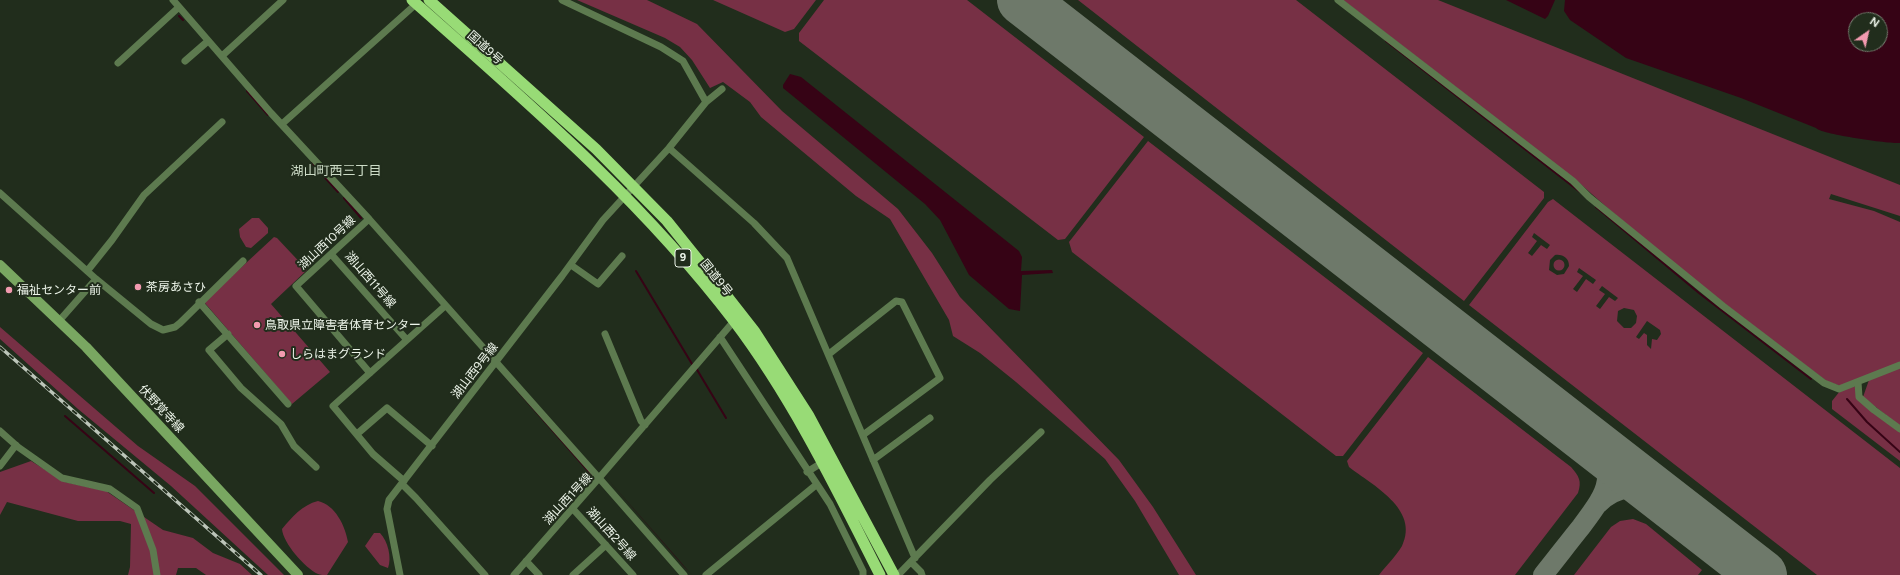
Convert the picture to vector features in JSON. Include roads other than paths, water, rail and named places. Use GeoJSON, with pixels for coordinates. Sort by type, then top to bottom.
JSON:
{"type":"FeatureCollection","features":[{"type":"Feature","properties":{"kind":"highway","name":"国道9号"},"geometry":{"type":"LineString","coordinates":[[429,0],[554,111],[634,187],[667,222],[755,332],[809,416],[894,575]]}},
{"type":"Feature","properties":{"kind":"highway","name":"国道9号"},"geometry":{"type":"LineString","coordinates":[[414,2],[537,111],[626,196],[674,247],[734,321],[778,387],[823,462],[880,575]]}},
{"type":"Feature","properties":{"kind":"main road","name":"伏野覚寺線"},"geometry":{"type":"LineString","coordinates":[[0,265],[86,347],[298,575]]}},
{"type":"Feature","properties":{"kind":"street"},"geometry":{"type":"LineString","coordinates":[[173,0],[282,124],[369,219]]}},
{"type":"Feature","properties":{"kind":"street"},"geometry":{"type":"LineString","coordinates":[[222,56],[283,0]]}},
{"type":"Feature","properties":{"kind":"street"},"geometry":{"type":"LineString","coordinates":[[562,0],[661,47],[683,61],[706,102]]}},
{"type":"Feature","properties":{"kind":"street"},"geometry":{"type":"LineString","coordinates":[[1338,0],[1573,181],[1589,197],[1659,254],[1824,383],[1839,389],[1900,365]]}},
{"type":"Feature","properties":{"kind":"street"},"geometry":{"type":"LineString","coordinates":[[282,124],[414,2]]}},
{"type":"Feature","properties":{"kind":"street"},"geometry":{"type":"LineString","coordinates":[[118,62],[179,7]]}},
{"type":"Feature","properties":{"kind":"street"},"geometry":{"type":"LineString","coordinates":[[185,61],[208,41]]}},
{"type":"Feature","properties":{"kind":"street","name":"湖山西9号線"},"geometry":{"type":"LineString","coordinates":[[400,575],[387,509],[389,500],[571,265],[603,220],[669,148],[706,102],[722,89]]}},
{"type":"Feature","properties":{"kind":"street"},"geometry":{"type":"LineString","coordinates":[[88,270],[112,240],[144,195],[222,122]]}},
{"type":"Feature","properties":{"kind":"street"},"geometry":{"type":"LineString","coordinates":[[669,148],[765,234],[787,258],[863,435],[913,560],[922,575]]}},
{"type":"Feature","properties":{"kind":"street"},"geometry":{"type":"LineString","coordinates":[[0,193],[88,270],[96,279],[152,324],[163,330],[175,327],[243,261]]}},
{"type":"Feature","properties":{"kind":"street","name":"湖山西10号線"},"geometry":{"type":"LineString","coordinates":[[370,373],[296,286],[369,219],[599,478]]}},
{"type":"Feature","properties":{"kind":"street","name":"湖山西11号線"},"geometry":{"type":"LineString","coordinates":[[331,254],[407,340]]}},
{"type":"Feature","properties":{"kind":"street"},"geometry":{"type":"LineString","coordinates":[[571,265],[598,284],[622,256]]}},
{"type":"Feature","properties":{"kind":"street"},"geometry":{"type":"LineString","coordinates":[[59,321],[96,279]]}},
{"type":"Feature","properties":{"kind":"street"},"geometry":{"type":"LineString","coordinates":[[829,354],[896,301],[902,302],[940,378],[863,435]]}},
{"type":"Feature","properties":{"kind":"street"},"geometry":{"type":"LineString","coordinates":[[200,302],[288,404]]}},
{"type":"Feature","properties":{"kind":"street"},"geometry":{"type":"LineString","coordinates":[[445,306],[333,406],[373,454],[403,483],[485,575]]}},
{"type":"Feature","properties":{"kind":"street"},"geometry":{"type":"LineString","coordinates":[[599,478],[734,321]]}},
{"type":"Feature","properties":{"kind":"street"},"geometry":{"type":"LineString","coordinates":[[228,334],[208,350],[240,388],[281,424],[294,446],[316,467]]}},
{"type":"Feature","properties":{"kind":"street"},"geometry":{"type":"LineString","coordinates":[[605,334],[628,392],[641,421],[645,425]]}},
{"type":"Feature","properties":{"kind":"street"},"geometry":{"type":"LineString","coordinates":[[720,337],[807,472],[830,504],[863,571],[863,575]]}},
{"type":"Feature","properties":{"kind":"street"},"geometry":{"type":"LineString","coordinates":[[1858,382],[1859,397],[1900,429]]}},
{"type":"Feature","properties":{"kind":"street"},"geometry":{"type":"LineString","coordinates":[[357,434],[387,408],[432,446]]}},
{"type":"Feature","properties":{"kind":"street"},"geometry":{"type":"LineString","coordinates":[[873,460],[930,418]]}},
{"type":"Feature","properties":{"kind":"street"},"geometry":{"type":"LineString","coordinates":[[0,431],[16,445],[62,478],[110,489],[137,508],[153,550],[158,575]]}},
{"type":"Feature","properties":{"kind":"street"},"geometry":{"type":"LineString","coordinates":[[898,575],[990,480],[1041,432]]}},
{"type":"Feature","properties":{"kind":"street"},"geometry":{"type":"LineString","coordinates":[[0,466],[16,445]]}},
{"type":"Feature","properties":{"kind":"street"},"geometry":{"type":"LineString","coordinates":[[807,472],[823,462]]}},
{"type":"Feature","properties":{"kind":"street","name":"湖山西1号線"},"geometry":{"type":"LineString","coordinates":[[514,575],[599,478],[684,575]]}},
{"type":"Feature","properties":{"kind":"street"},"geometry":{"type":"LineString","coordinates":[[706,575],[816,485]]}},
{"type":"Feature","properties":{"kind":"street","name":"湖山西2号線"},"geometry":{"type":"LineString","coordinates":[[573,509],[633,575]]}},
{"type":"Feature","properties":{"kind":"street"},"geometry":{"type":"LineString","coordinates":[[573,575],[606,545]]}},
{"type":"Feature","properties":{"kind":"street"},"geometry":{"type":"LineString","coordinates":[[526,561],[539,575]]}},
{"type":"Feature","properties":{"kind":"waterway"},"geometry":{"type":"LineString","coordinates":[[179,16],[183,20]]}},
{"type":"Feature","properties":{"kind":"waterway"},"geometry":{"type":"LineString","coordinates":[[1386,41],[1580,192]]}},
{"type":"Feature","properties":{"kind":"waterway"},"geometry":{"type":"LineString","coordinates":[[247,91],[268,115]]}},
{"type":"Feature","properties":{"kind":"waterway"},"geometry":{"type":"LineString","coordinates":[[312,163],[338,192]]}},
{"type":"Feature","properties":{"kind":"waterway"},"geometry":{"type":"LineString","coordinates":[[344,198],[361,218]]}},
{"type":"Feature","properties":{"kind":"waterway"},"geometry":{"type":"LineString","coordinates":[[1596,207],[1699,293],[1811,379]]}},
{"type":"Feature","properties":{"kind":"waterway"},"geometry":{"type":"LineString","coordinates":[[636,271],[692,364]]}},
{"type":"Feature","properties":{"kind":"waterway"},"geometry":{"type":"LineString","coordinates":[[696,368],[726,418]]}},
{"type":"Feature","properties":{"kind":"waterway"},"geometry":{"type":"LineString","coordinates":[[1847,399],[1867,422],[1900,452]]}},
{"type":"Feature","properties":{"kind":"waterway"},"geometry":{"type":"LineString","coordinates":[[65,416],[154,493]]}},
{"type":"Feature","properties":{"kind":"railway"},"geometry":{"type":"LineString","coordinates":[[0,347],[261,575]]}},
{"type":"Feature","properties":{"kind":"place","name":"茶房あさひ"},"geometry":{"type":"Point","coordinates":[138,287]}},
{"type":"Feature","properties":{"kind":"place","name":"福祉センター前"},"geometry":{"type":"Point","coordinates":[9,290]}},
{"type":"Feature","properties":{"kind":"place","name":"鳥取県立障害者体育センター"},"geometry":{"type":"Point","coordinates":[257,325]}},
{"type":"Feature","properties":{"kind":"place","name":"しらはまグランド"},"geometry":{"type":"Point","coordinates":[282,354]}},
{"type":"Feature","properties":{"kind":"district","name":"湖山町西三丁目"},"geometry":{"type":"Point","coordinates":[336,171]}}]}
